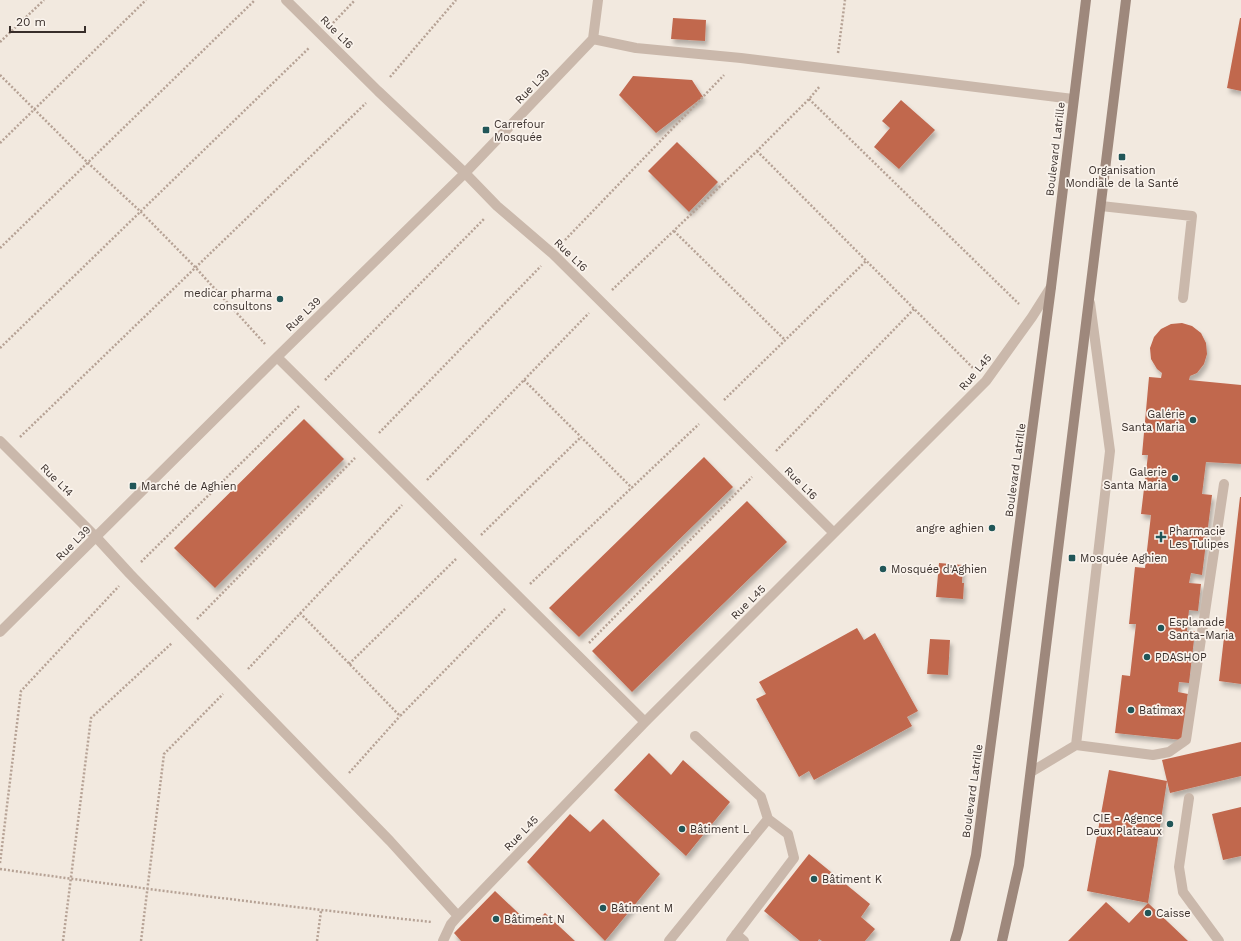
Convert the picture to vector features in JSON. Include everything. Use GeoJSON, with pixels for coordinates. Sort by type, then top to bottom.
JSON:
{"type":"FeatureCollection","features":[{"type":"Feature","properties":{"kind":"main road","name":"Boulevard Latrille"},"geometry":{"type":"LineString","coordinates":[[955,941],[976,855],[1051,287],[1086,0]]}},
{"type":"Feature","properties":{"kind":"main road"},"geometry":{"type":"LineString","coordinates":[[1002,941],[1019,865],[1126,0]]}},
{"type":"Feature","properties":{"kind":"street","name":"Rue L16"},"geometry":{"type":"LineString","coordinates":[[286,0],[378,91],[465,173],[497,206],[553,254],[834,533]]}},
{"type":"Feature","properties":{"kind":"street"},"geometry":{"type":"LineString","coordinates":[[598,0],[593,39],[636,48],[741,58],[1073,99]]}},
{"type":"Feature","properties":{"kind":"street","name":"Rue L39"},"geometry":{"type":"LineString","coordinates":[[0,632],[465,173],[593,39]]}},
{"type":"Feature","properties":{"kind":"street"},"geometry":{"type":"LineString","coordinates":[[1101,206],[1192,216],[1183,298]]}},
{"type":"Feature","properties":{"kind":"street","name":"Rue L45"},"geometry":{"type":"LineString","coordinates":[[443,941],[451,924],[458,916],[645,722],[986,381],[1032,317],[1051,287]]}},
{"type":"Feature","properties":{"kind":"street"},"geometry":{"type":"LineString","coordinates":[[1076,745],[1110,451],[1089,298]]}},
{"type":"Feature","properties":{"kind":"street"},"geometry":{"type":"LineString","coordinates":[[277,357],[645,722]]}},
{"type":"Feature","properties":{"kind":"street","name":"Rue L14"},"geometry":{"type":"LineString","coordinates":[[0,441],[96,537],[185,631],[337,786],[390,841],[458,916]]}},
{"type":"Feature","properties":{"kind":"street"},"geometry":{"type":"LineString","coordinates":[[1031,772],[1076,745],[1152,755],[1169,752],[1186,740],[1224,484]]}},
{"type":"Feature","properties":{"kind":"street"},"geometry":{"type":"LineString","coordinates":[[695,736],[761,797],[768,819],[788,834],[794,858],[737,939]]}},
{"type":"Feature","properties":{"kind":"street"},"geometry":{"type":"LineString","coordinates":[[1189,798],[1179,867],[1184,892],[1219,941]]}},
{"type":"Feature","properties":{"kind":"street"},"geometry":{"type":"LineString","coordinates":[[669,941],[768,819]]}},
{"type":"Feature","properties":{"kind":"path"},"geometry":{"type":"LineString","coordinates":[[0,42],[44,0]]}},
{"type":"Feature","properties":{"kind":"path"},"geometry":{"type":"LineString","coordinates":[[0,143],[146,0]]}},
{"type":"Feature","properties":{"kind":"path"},"geometry":{"type":"LineString","coordinates":[[0,248],[255,0]]}},
{"type":"Feature","properties":{"kind":"path"},"geometry":{"type":"LineString","coordinates":[[0,348],[355,0]]}},
{"type":"Feature","properties":{"kind":"path"},"geometry":{"type":"LineString","coordinates":[[8,449],[378,91],[456,0]]}},
{"type":"Feature","properties":{"kind":"path"},"geometry":{"type":"LineString","coordinates":[[141,941],[164,754],[235,682],[414,493],[600,301],[809,99],[835,69],[845,0]]}},
{"type":"Feature","properties":{"kind":"path"},"geometry":{"type":"LineString","coordinates":[[63,941],[91,718],[185,631],[367,446],[741,58]]}},
{"type":"Feature","properties":{"kind":"path"},"geometry":{"type":"LineString","coordinates":[[0,75],[87,162],[140,211],[195,267],[277,357]]}},
{"type":"Feature","properties":{"kind":"path"},"geometry":{"type":"LineString","coordinates":[[809,99],[1032,317]]}},
{"type":"Feature","properties":{"kind":"path"},"geometry":{"type":"LineString","coordinates":[[756,151],[986,381]]}},
{"type":"Feature","properties":{"kind":"path"},"geometry":{"type":"LineString","coordinates":[[0,863],[21,691],[130,574],[497,206]]}},
{"type":"Feature","properties":{"kind":"path"},"geometry":{"type":"LineString","coordinates":[[674,230],[785,340]]}},
{"type":"Feature","properties":{"kind":"path"},"geometry":{"type":"LineString","coordinates":[[337,786],[400,716],[518,596],[712,412],[866,261]]}},
{"type":"Feature","properties":{"kind":"path"},"geometry":{"type":"LineString","coordinates":[[577,655],[914,309]]}},
{"type":"Feature","properties":{"kind":"path"},"geometry":{"type":"LineString","coordinates":[[524,380],[632,488]]}},
{"type":"Feature","properties":{"kind":"path"},"geometry":{"type":"LineString","coordinates":[[300,613],[400,716]]}},
{"type":"Feature","properties":{"kind":"path"},"geometry":{"type":"LineString","coordinates":[[0,869],[321,911],[451,924]]}},
{"type":"Feature","properties":{"kind":"path"},"geometry":{"type":"LineString","coordinates":[[317,941],[321,911]]}},
{"type":"Feature","properties":{"kind":"building"},"geometry":{"type":"Polygon","coordinates":[[[673,18],[706,20],[705,41],[671,39],[673,18]]]}},
{"type":"Feature","properties":{"kind":"building"},"geometry":{"type":"Polygon","coordinates":[[[1241,18],[1241,91],[1227,88],[1241,18]]]}},
{"type":"Feature","properties":{"kind":"building"},"geometry":{"type":"Polygon","coordinates":[[[633,76],[692,80],[703,97],[656,133],[619,95],[633,76]]]}},
{"type":"Feature","properties":{"kind":"building"},"geometry":{"type":"Polygon","coordinates":[[[901,100],[935,130],[899,169],[874,147],[890,128],[882,121],[901,100]]]}},
{"type":"Feature","properties":{"kind":"building"},"geometry":{"type":"Polygon","coordinates":[[[677,142],[718,182],[689,212],[648,171],[677,142]]]}},
{"type":"Feature","properties":{"kind":"building"},"geometry":{"type":"Polygon","coordinates":[[[1182,323],[1192,326],[1201,333],[1206,343],[1207,354],[1204,364],[1197,373],[1190,376],[1189,380],[1241,385],[1241,464],[1206,462],[1202,494],[1212,495],[1202,575],[1191,573],[1189,583],[1201,584],[1198,611],[1189,610],[1187,631],[1195,631],[1189,683],[1179,682],[1178,692],[1188,694],[1182,740],[1115,733],[1122,675],[1130,676],[1136,624],[1129,624],[1135,567],[1145,568],[1151,515],[1141,514],[1148,455],[1142,455],[1149,377],[1161,378],[1162,373],[1157,369],[1151,359],[1150,348],[1154,337],[1161,329],[1171,324],[1182,323]]]}},
{"type":"Feature","properties":{"kind":"building"},"geometry":{"type":"Polygon","coordinates":[[[304,419],[344,459],[215,588],[174,548],[304,419]]]}},
{"type":"Feature","properties":{"kind":"building"},"geometry":{"type":"Polygon","coordinates":[[[704,457],[733,487],[579,637],[549,608],[704,457]]]}},
{"type":"Feature","properties":{"kind":"building"},"geometry":{"type":"Polygon","coordinates":[[[1241,497],[1241,684],[1219,681],[1241,497]]]}},
{"type":"Feature","properties":{"kind":"building"},"geometry":{"type":"Polygon","coordinates":[[[747,501],[787,542],[632,692],[592,651],[747,501]]]}},
{"type":"Feature","properties":{"kind":"building"},"geometry":{"type":"Polygon","coordinates":[[[939,563],[963,565],[963,599],[936,597],[939,563]]]}},
{"type":"Feature","properties":{"kind":"building"},"geometry":{"type":"Polygon","coordinates":[[[857,628],[864,640],[875,633],[918,711],[907,717],[912,726],[814,780],[809,771],[799,777],[756,699],[766,694],[759,682],[857,628]]]}},
{"type":"Feature","properties":{"kind":"building"},"geometry":{"type":"Polygon","coordinates":[[[930,639],[950,640],[948,675],[927,674],[930,639]]]}},
{"type":"Feature","properties":{"kind":"building"},"geometry":{"type":"Polygon","coordinates":[[[1241,742],[1241,776],[1170,793],[1162,760],[1241,742]]]}},
{"type":"Feature","properties":{"kind":"building","name":"Bâtiment L"},"geometry":{"type":"Polygon","coordinates":[[[649,753],[671,775],[683,760],[730,802],[686,856],[614,790],[649,753]]]}},
{"type":"Feature","properties":{"kind":"building"},"geometry":{"type":"Polygon","coordinates":[[[1109,770],[1167,781],[1148,903],[1087,891],[1109,770]]]}},
{"type":"Feature","properties":{"kind":"building"},"geometry":{"type":"Polygon","coordinates":[[[1241,807],[1241,856],[1223,860],[1212,814],[1241,807]]]}},
{"type":"Feature","properties":{"kind":"building","name":"Bâtiment M"},"geometry":{"type":"Polygon","coordinates":[[[570,814],[590,832],[603,819],[660,874],[605,941],[527,862],[570,814]]]}},
{"type":"Feature","properties":{"kind":"building","name":"Bâtiment K"},"geometry":{"type":"Polygon","coordinates":[[[809,854],[870,904],[861,917],[875,929],[865,941],[822,941],[819,939],[818,941],[800,941],[764,911],[809,854]]]}},
{"type":"Feature","properties":{"kind":"building","name":"Bâtiment N"},"geometry":{"type":"Polygon","coordinates":[[[495,891],[532,926],[545,913],[575,941],[461,941],[454,933],[495,891]]]}},
{"type":"Feature","properties":{"kind":"building"},"geometry":{"type":"Polygon","coordinates":[[[1106,902],[1129,923],[1148,903],[1188,941],[1068,941],[1106,902]]]}},
{"type":"Feature","properties":{"kind":"place","name":"Carrefour Mosquée"},"geometry":{"type":"Point","coordinates":[486,130]}},
{"type":"Feature","properties":{"kind":"place","name":"Organisation Mondiale de la Santé"},"geometry":{"type":"Point","coordinates":[1122,157]}},
{"type":"Feature","properties":{"kind":"place","name":"medicar pharma consultons"},"geometry":{"type":"Point","coordinates":[280,299]}},
{"type":"Feature","properties":{"kind":"place","name":"Galérie Santa Maria"},"geometry":{"type":"Point","coordinates":[1193,420]}},
{"type":"Feature","properties":{"kind":"place","name":"Galerie Santa Maria"},"geometry":{"type":"Point","coordinates":[1175,478]}},
{"type":"Feature","properties":{"kind":"place","name":"Marché de Aghien"},"geometry":{"type":"Point","coordinates":[133,486]}},
{"type":"Feature","properties":{"kind":"place","name":"angre aghien"},"geometry":{"type":"Point","coordinates":[992,528]}},
{"type":"Feature","properties":{"kind":"place","name":"Pharmacie Les Tulipes"},"geometry":{"type":"Point","coordinates":[1161,537]}},
{"type":"Feature","properties":{"kind":"place","name":"Mosquée Aghien"},"geometry":{"type":"Point","coordinates":[1072,558]}},
{"type":"Feature","properties":{"kind":"place","name":"Mosquée d'Aghien"},"geometry":{"type":"Point","coordinates":[883,569]}},
{"type":"Feature","properties":{"kind":"place","name":"Esplanade Santa-Maria"},"geometry":{"type":"Point","coordinates":[1161,628]}},
{"type":"Feature","properties":{"kind":"place","name":"PDASHOP"},"geometry":{"type":"Point","coordinates":[1147,657]}},
{"type":"Feature","properties":{"kind":"place","name":"Batimax"},"geometry":{"type":"Point","coordinates":[1131,710]}},
{"type":"Feature","properties":{"kind":"place","name":"CIE - Agence Deux Plateaux"},"geometry":{"type":"Point","coordinates":[1170,824]}},
{"type":"Feature","properties":{"kind":"place","name":"Bâtiment L"},"geometry":{"type":"Point","coordinates":[682,829]}},
{"type":"Feature","properties":{"kind":"place","name":"Bâtiment K"},"geometry":{"type":"Point","coordinates":[814,879]}},
{"type":"Feature","properties":{"kind":"place","name":"Bâtiment M"},"geometry":{"type":"Point","coordinates":[603,908]}},
{"type":"Feature","properties":{"kind":"place","name":"Caisse"},"geometry":{"type":"Point","coordinates":[1148,913]}},
{"type":"Feature","properties":{"kind":"place","name":"Bâtiment N"},"geometry":{"type":"Point","coordinates":[496,919]}}]}
